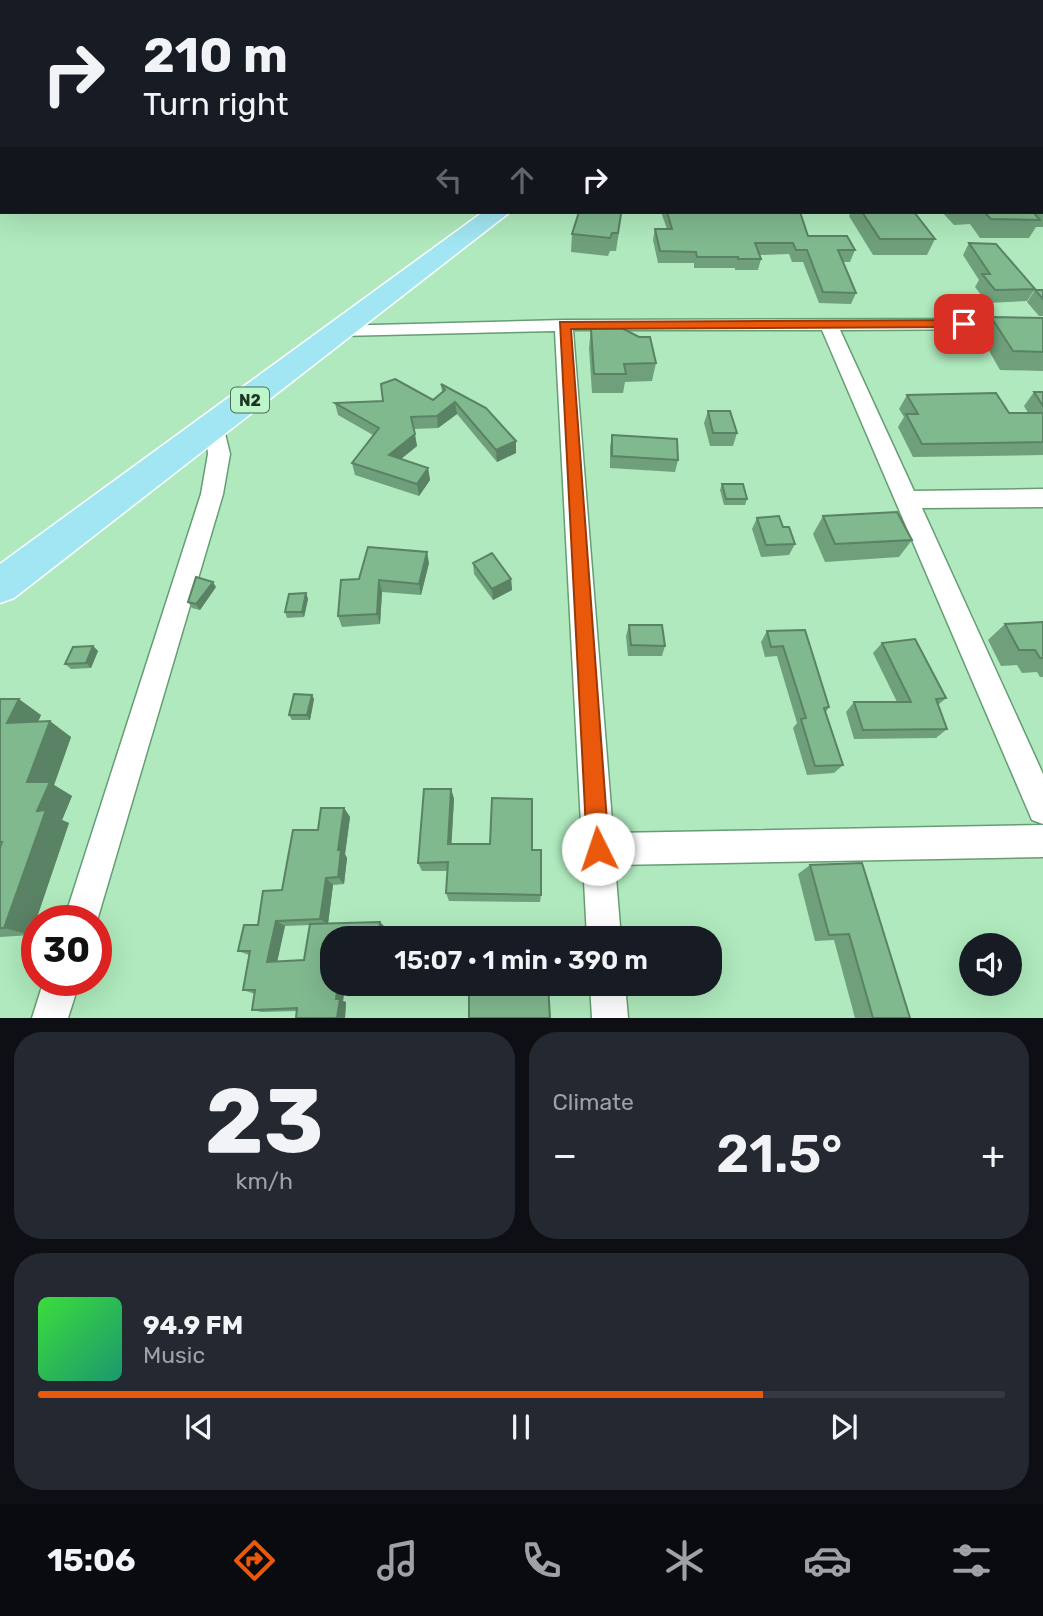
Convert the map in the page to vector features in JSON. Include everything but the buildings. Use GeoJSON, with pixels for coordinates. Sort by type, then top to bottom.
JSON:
{"type":"FeatureCollection","features":[{"type":"Feature","properties":{"kind":"main road","name":"N2"},"geometry":{"type":"LineString","coordinates":[[0,586],[495,214]]}},
{"type":"Feature","properties":{"kind":"street"},"geometry":{"type":"LineString","coordinates":[[340,330],[564,325],[1043,324]]}},
{"type":"Feature","properties":{"kind":"street"},"geometry":{"type":"LineString","coordinates":[[564,325],[603,926]]}},
{"type":"Feature","properties":{"kind":"street"},"geometry":{"type":"LineString","coordinates":[[829,325],[1043,809]]}},
{"type":"Feature","properties":{"kind":"street"},"geometry":{"type":"LineString","coordinates":[[86,905],[212,494],[219,454],[215,426]]}},
{"type":"Feature","properties":{"kind":"street"},"geometry":{"type":"LineString","coordinates":[[907,500],[1043,498]]}},
{"type":"Feature","properties":{"kind":"street"},"geometry":{"type":"LineString","coordinates":[[598,849],[1043,841]]}},
{"type":"Feature","properties":{"kind":"street"},"geometry":{"type":"LineString","coordinates":[[50,1017],[57,996]]}},
{"type":"Feature","properties":{"kind":"street"},"geometry":{"type":"LineString","coordinates":[[609,996],[610,1017]]}},
{"type":"Feature","properties":{"kind":"route"},"geometry":{"type":"LineString","coordinates":[[598,849],[564,325],[964,324]]}}]}
